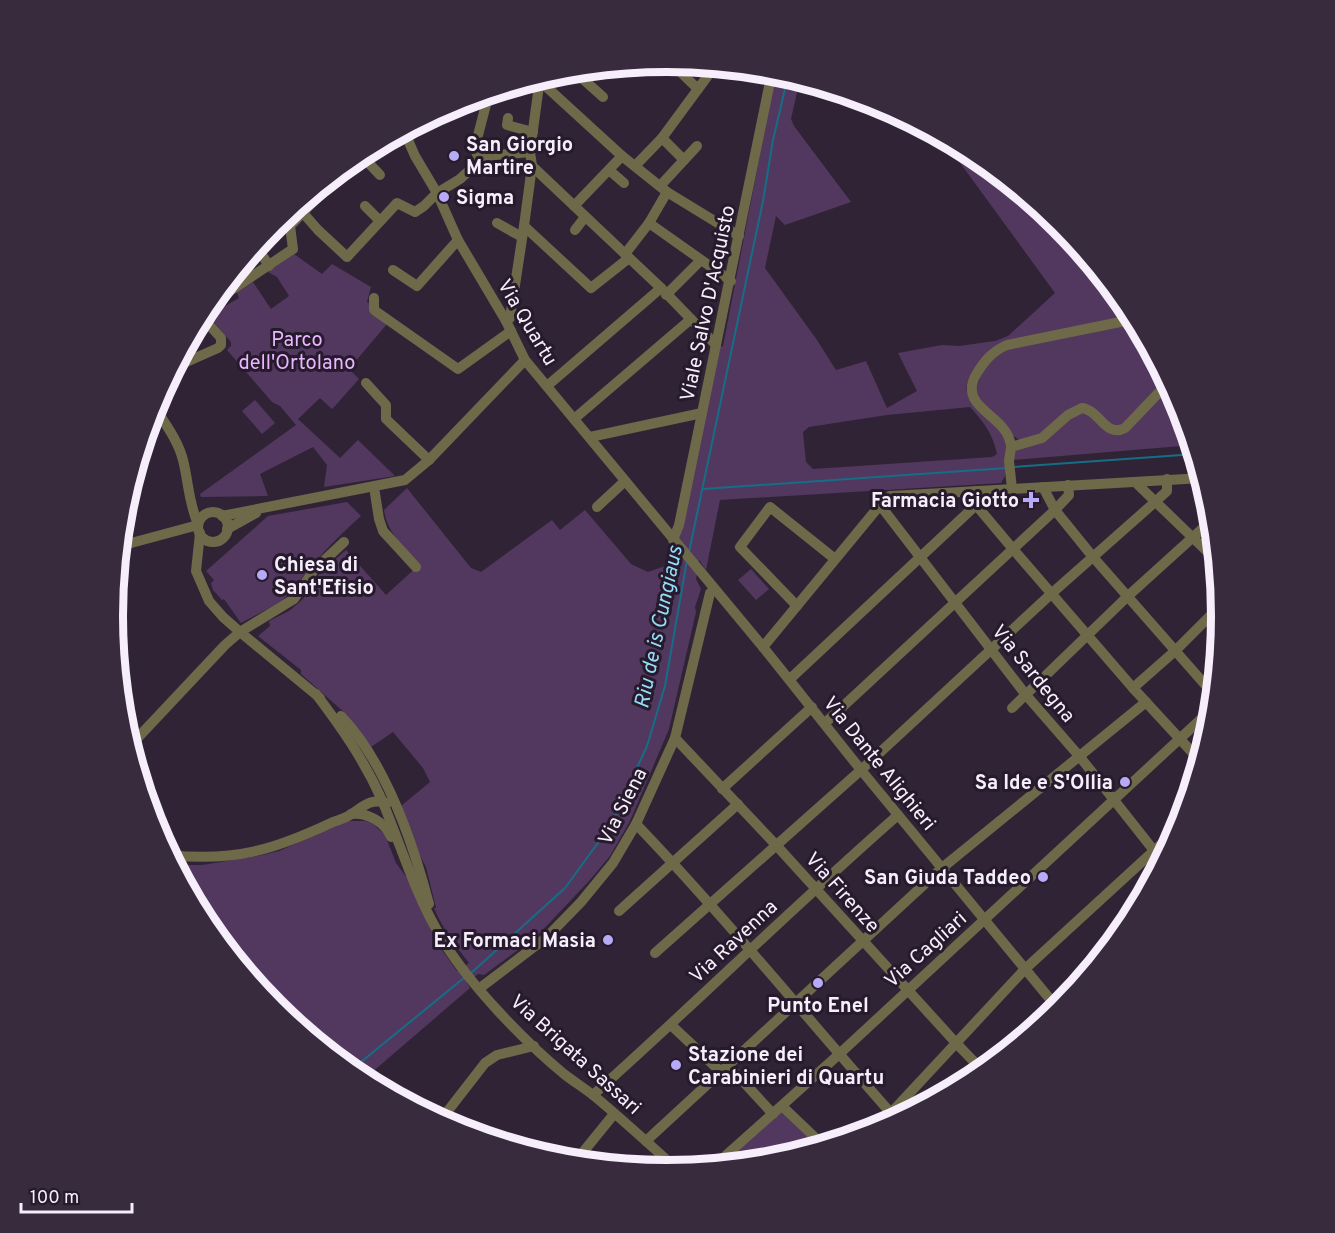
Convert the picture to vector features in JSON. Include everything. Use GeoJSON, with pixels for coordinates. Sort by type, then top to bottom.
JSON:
{"type":"FeatureCollection","features":[{"type":"Feature","properties":{"kind":"street"},"geometry":{"type":"LineString","coordinates":[[681,72],[698,89]]}},
{"type":"Feature","properties":{"kind":"street"},"geometry":{"type":"LineString","coordinates":[[635,166],[662,138],[709,74]]}},
{"type":"Feature","properties":{"kind":"street"},"geometry":{"type":"LineString","coordinates":[[583,79],[603,97]]}},
{"type":"Feature","properties":{"kind":"street","name":"Viale Salvo D'Acquisto"},"geometry":{"type":"LineString","coordinates":[[676,543],[770,81]]}},
{"type":"Feature","properties":{"kind":"street"},"geometry":{"type":"LineString","coordinates":[[547,86],[622,156],[663,189],[739,236]]}},
{"type":"Feature","properties":{"kind":"street"},"geometry":{"type":"LineString","coordinates":[[374,297],[374,310],[458,369],[508,326],[532,166],[530,152],[539,88]]}},
{"type":"Feature","properties":{"kind":"street"},"geometry":{"type":"LineString","coordinates":[[480,160],[477,156],[476,143],[487,103]]}},
{"type":"Feature","properties":{"kind":"street"},"geometry":{"type":"LineString","coordinates":[[508,118],[507,124],[533,132]]}},
{"type":"Feature","properties":{"kind":"street","name":"Via Quartu"},"geometry":{"type":"LineString","coordinates":[[407,138],[437,193],[458,240],[525,360],[676,543]]}},
{"type":"Feature","properties":{"kind":"street"},"geometry":{"type":"LineString","coordinates":[[662,138],[684,160]]}},
{"type":"Feature","properties":{"kind":"street"},"geometry":{"type":"LineString","coordinates":[[497,223],[523,232],[591,288],[627,256],[649,223],[663,189],[697,146]]}},
{"type":"Feature","properties":{"kind":"street"},"geometry":{"type":"LineString","coordinates":[[303,212],[318,230],[347,257],[397,203],[415,212],[437,193],[460,179],[480,160],[492,155],[530,152]]}},
{"type":"Feature","properties":{"kind":"street"},"geometry":{"type":"LineString","coordinates":[[574,206],[622,156]]}},
{"type":"Feature","properties":{"kind":"street"},"geometry":{"type":"LineString","coordinates":[[368,162],[380,175]]}},
{"type":"Feature","properties":{"kind":"street"},"geometry":{"type":"LineString","coordinates":[[532,166],[716,345]]}},
{"type":"Feature","properties":{"kind":"street"},"geometry":{"type":"LineString","coordinates":[[609,170],[624,183]]}},
{"type":"Feature","properties":{"kind":"street"},"geometry":{"type":"LineString","coordinates":[[365,206],[380,221]]}},
{"type":"Feature","properties":{"kind":"street"},"geometry":{"type":"LineString","coordinates":[[575,230],[585,217]]}},
{"type":"Feature","properties":{"kind":"street"},"geometry":{"type":"LineString","coordinates":[[234,288],[293,249],[290,226],[294,220]]}},
{"type":"Feature","properties":{"kind":"street"},"geometry":{"type":"LineString","coordinates":[[649,223],[730,281]]}},
{"type":"Feature","properties":{"kind":"street"},"geometry":{"type":"LineString","coordinates":[[393,270],[417,286],[458,240]]}},
{"type":"Feature","properties":{"kind":"street"},"geometry":{"type":"LineString","coordinates":[[261,254],[269,266]]}},
{"type":"Feature","properties":{"kind":"street"},"geometry":{"type":"LineString","coordinates":[[548,386],[700,261]]}},
{"type":"Feature","properties":{"kind":"street"},"geometry":{"type":"LineString","coordinates":[[574,419],[691,320]]}},
{"type":"Feature","properties":{"kind":"street"},"geometry":{"type":"LineString","coordinates":[[1012,489],[1011,447],[1008,434],[978,404],[970,391],[973,379],[989,356],[1007,345],[1125,321]]}},
{"type":"Feature","properties":{"kind":"street"},"geometry":{"type":"LineString","coordinates":[[186,362],[221,345],[221,339],[209,324]]}},
{"type":"Feature","properties":{"kind":"street"},"geometry":{"type":"LineString","coordinates":[[222,516],[405,480],[429,460],[525,360]]}},
{"type":"Feature","properties":{"kind":"street"},"geometry":{"type":"LineString","coordinates":[[366,383],[386,405],[386,419],[429,460]]}},
{"type":"Feature","properties":{"kind":"street"},"geometry":{"type":"LineString","coordinates":[[1011,447],[1042,438],[1068,415],[1082,408],[1093,411],[1111,430],[1120,431],[1162,389]]}},
{"type":"Feature","properties":{"kind":"street"},"geometry":{"type":"LineString","coordinates":[[590,436],[702,413]]}},
{"type":"Feature","properties":{"kind":"street"},"geometry":{"type":"LineString","coordinates":[[161,417],[174,437],[182,458],[188,497],[199,528],[204,539],[214,541]]}},
{"type":"Feature","properties":{"kind":"street"},"geometry":{"type":"LineString","coordinates":[[763,646],[880,505],[890,496],[1194,478]]}},
{"type":"Feature","properties":{"kind":"street"},"geometry":{"type":"LineString","coordinates":[[655,953],[861,770],[1051,594],[1167,491],[1167,479]]}},
{"type":"Feature","properties":{"kind":"street"},"geometry":{"type":"LineString","coordinates":[[597,507],[625,481]]}},
{"type":"Feature","properties":{"kind":"street"},"geometry":{"type":"LineString","coordinates":[[1135,482],[1208,553]]}},
{"type":"Feature","properties":{"kind":"street"},"geometry":{"type":"LineString","coordinates":[[825,723],[1055,510],[1069,495],[1068,485]]}},
{"type":"Feature","properties":{"kind":"street"},"geometry":{"type":"LineString","coordinates":[[374,487],[383,531],[416,567]]}},
{"type":"Feature","properties":{"kind":"street"},"geometry":{"type":"LineString","coordinates":[[1043,487],[1055,510],[1093,557],[1207,687]]}},
{"type":"Feature","properties":{"kind":"street"},"geometry":{"type":"LineString","coordinates":[[976,492],[976,505],[1012,549],[1194,754]]}},
{"type":"Feature","properties":{"kind":"street"},"geometry":{"type":"LineString","coordinates":[[188,497],[208,513]]}},
{"type":"Feature","properties":{"kind":"street","name":"Via Sardegna"},"geometry":{"type":"LineString","coordinates":[[880,505],[1026,695],[1080,757],[1157,855]]}},
{"type":"Feature","properties":{"kind":"street"},"geometry":{"type":"LineString","coordinates":[[790,679],[976,505]]}},
{"type":"Feature","properties":{"kind":"street"},"geometry":{"type":"LineString","coordinates":[[797,606],[740,547],[770,507],[836,559]]}},
{"type":"Feature","properties":{"kind":"street"},"geometry":{"type":"LineString","coordinates":[[227,529],[262,508]]}},
{"type":"Feature","properties":{"kind":"street"},"geometry":{"type":"LineString","coordinates":[[198,579],[204,554],[214,541],[223,537],[227,529],[227,524],[218,513],[208,513],[201,518],[195,560],[195,572],[198,579],[209,601],[240,632],[316,694],[345,726]]}},
{"type":"Feature","properties":{"kind":"street"},"geometry":{"type":"LineString","coordinates":[[1012,708],[1128,596],[1204,526]]}},
{"type":"Feature","properties":{"kind":"street"},"geometry":{"type":"LineString","coordinates":[[128,544],[199,528]]}},
{"type":"Feature","properties":{"kind":"street"},"geometry":{"type":"LineString","coordinates":[[137,738],[225,645],[240,632],[294,599],[314,570],[344,542]]}},
{"type":"Feature","properties":{"kind":"street","name":"Via Dante Alighieri"},"geometry":{"type":"LineString","coordinates":[[676,543],[763,646],[861,770],[1053,1002]]}},
{"type":"Feature","properties":{"kind":"street","name":"Via Siena"},"geometry":{"type":"LineString","coordinates":[[476,984],[547,937],[581,902],[613,863],[636,824],[675,738],[710,593],[715,590]]}},
{"type":"Feature","properties":{"kind":"street"},"geometry":{"type":"LineString","coordinates":[[1133,688],[1212,614]]}},
{"type":"Feature","properties":{"kind":"street"},"geometry":{"type":"LineString","coordinates":[[646,1141],[942,868],[1146,702]]}},
{"type":"Feature","properties":{"kind":"street"},"geometry":{"type":"LineString","coordinates":[[722,789],[812,707]]}},
{"type":"Feature","properties":{"kind":"street","name":"Via Cagliari"},"geometry":{"type":"LineString","coordinates":[[723,1158],[1203,718]]}},
{"type":"Feature","properties":{"kind":"street","name":"Via Brigata Sassari"},"geometry":{"type":"LineString","coordinates":[[345,726],[367,749],[382,776],[436,928],[448,949],[476,984],[534,1046],[668,1161]]}},
{"type":"Feature","properties":{"kind":"street","name":"Via Brigata Sassari"},"geometry":{"type":"LineString","coordinates":[[345,726],[407,849]]}},
{"type":"Feature","properties":{"kind":"street","name":"Via Firenze"},"geometry":{"type":"LineString","coordinates":[[675,738],[977,1064]]}},
{"type":"Feature","properties":{"kind":"street"},"geometry":{"type":"LineString","coordinates":[[178,856],[229,856],[274,847],[382,801],[386,798],[366,756],[367,749]]}},
{"type":"Feature","properties":{"kind":"street"},"geometry":{"type":"LineString","coordinates":[[357,811],[369,789],[370,775]]}},
{"type":"Feature","properties":{"kind":"street"},"geometry":{"type":"LineString","coordinates":[[619,911],[738,804]]}},
{"type":"Feature","properties":{"kind":"street"},"geometry":{"type":"LineString","coordinates":[[357,811],[385,827],[395,848],[407,849]]}},
{"type":"Feature","properties":{"kind":"street","name":"Via Ravenna"},"geometry":{"type":"LineString","coordinates":[[593,1095],[748,950],[898,815]]}},
{"type":"Feature","properties":{"kind":"street"},"geometry":{"type":"LineString","coordinates":[[636,824],[711,904],[748,950],[797,1003],[891,1113]]}},
{"type":"Feature","properties":{"kind":"street"},"geometry":{"type":"LineString","coordinates":[[902,1108],[956,1043],[1025,969],[1163,843]]}},
{"type":"Feature","properties":{"kind":"street"},"geometry":{"type":"LineString","coordinates":[[181,861],[196,862],[205,857]]}},
{"type":"Feature","properties":{"kind":"street"},"geometry":{"type":"LineString","coordinates":[[670,1025],[816,1140]]}},
{"type":"Feature","properties":{"kind":"street"},"geometry":{"type":"LineString","coordinates":[[445,1113],[485,1063],[497,1055],[534,1046]]}},
{"type":"Feature","properties":{"kind":"street"},"geometry":{"type":"LineString","coordinates":[[582,1154],[614,1114]]}},
{"type":"Feature","properties":{"kind":"green space"},"geometry":{"type":"Polygon","coordinates":[[[774,82],[798,88],[791,119],[794,126],[851,202],[785,225],[776,216],[765,268],[836,370],[866,361],[887,408],[917,391],[898,353],[942,345],[959,346],[995,341],[1008,336],[1055,293],[949,151],[999,185],[1053,231],[1077,257],[1123,318],[1006,343],[975,368],[966,388],[969,399],[1006,438],[1005,476],[1001,483],[720,500],[706,570],[699,560],[696,579],[701,589],[695,607],[696,612],[669,729],[630,821],[610,856],[537,936],[484,975],[478,974],[467,983],[470,988],[371,1073],[308,1026],[258,976],[215,919],[183,865],[202,865],[279,851],[347,821],[366,821],[385,835],[396,863],[407,878],[437,943],[457,971],[469,963],[441,923],[434,908],[436,908],[426,867],[401,806],[430,782],[423,768],[393,732],[371,747],[346,714],[301,674],[301,670],[258,636],[270,626],[269,621],[289,611],[303,599],[319,574],[346,550],[386,595],[420,564],[392,533],[384,510],[407,488],[471,568],[481,572],[552,520],[560,530],[585,510],[631,564],[648,572],[668,565],[680,534],[718,348],[723,346],[774,82]],[[970,407],[887,415],[809,427],[803,432],[806,462],[813,469],[992,457],[997,454],[987,428],[970,407]]]}},
{"type":"Feature","properties":{"kind":"green space","name":"Parco dell'Ortolano"},"geometry":{"type":"Polygon","coordinates":[[[294,254],[322,274],[332,264],[371,287],[367,302],[372,306],[369,312],[387,324],[349,369],[359,379],[332,409],[320,398],[298,419],[340,458],[358,440],[395,476],[324,487],[327,465],[313,447],[260,474],[268,496],[201,497],[200,494],[296,425],[280,406],[272,402],[227,350],[231,342],[212,320],[219,308],[239,298],[237,292],[253,282],[271,309],[289,296],[277,277],[268,272],[294,254]]]}},
{"type":"Feature","properties":{"kind":"green space"},"geometry":{"type":"Polygon","coordinates":[[[1126,324],[1161,387],[1129,422],[1117,428],[1089,406],[1042,434],[1021,441],[1012,435],[975,393],[983,369],[1006,348],[1126,324]]]}},
{"type":"Feature","properties":{"kind":"green space"},"geometry":{"type":"Polygon","coordinates":[[[1163,391],[1184,446],[1013,460],[1014,450],[1084,410],[1115,433],[1163,391]]]}},
{"type":"Feature","properties":{"kind":"green space"},"geometry":{"type":"Polygon","coordinates":[[[255,400],[275,423],[262,434],[242,411],[255,400]]]}},
{"type":"Feature","properties":{"kind":"green space"},"geometry":{"type":"Polygon","coordinates":[[[347,502],[361,516],[324,552],[288,595],[241,623],[224,599],[222,600],[213,590],[211,583],[214,580],[206,571],[268,516],[347,502]]]}},
{"type":"Feature","properties":{"kind":"green space"},"geometry":{"type":"Polygon","coordinates":[[[751,569],[769,589],[756,600],[738,580],[751,569]]]}},
{"type":"Feature","properties":{"kind":"green space"},"geometry":{"type":"Polygon","coordinates":[[[781,1109],[814,1140],[774,1151],[725,1158],[781,1109]]]}},
{"type":"Feature","properties":{"kind":"waterway","name":"Riu de is Cungiaus"},"geometry":{"type":"LineString","coordinates":[[689,552],[786,85]]}},
{"type":"Feature","properties":{"kind":"waterway"},"geometry":{"type":"LineString","coordinates":[[1013,467],[1187,455]]}},
{"type":"Feature","properties":{"kind":"waterway"},"geometry":{"type":"LineString","coordinates":[[703,489],[1007,468]]}},
{"type":"Feature","properties":{"kind":"waterway","name":"Riu de is Cungiaus"},"geometry":{"type":"LineString","coordinates":[[470,974],[565,888],[611,825],[647,746],[665,686],[687,560]]}},
{"type":"Feature","properties":{"kind":"waterway","name":"Riu de is Cungiaus"},"geometry":{"type":"LineString","coordinates":[[358,1064],[465,977]]}},
{"type":"Feature","properties":{"kind":"place","name":"San Giorgio Martire"},"geometry":{"type":"Point","coordinates":[454,156]}},
{"type":"Feature","properties":{"kind":"place","name":"Sigma"},"geometry":{"type":"Point","coordinates":[444,197]}},
{"type":"Feature","properties":{"kind":"place","name":"Farmacia Giotto"},"geometry":{"type":"Point","coordinates":[1031,500]}},
{"type":"Feature","properties":{"kind":"place","name":"Chiesa di Sant'Efisio"},"geometry":{"type":"Point","coordinates":[262,575]}},
{"type":"Feature","properties":{"kind":"place","name":"Sa Ide e S'Ollia"},"geometry":{"type":"Point","coordinates":[1125,782]}},
{"type":"Feature","properties":{"kind":"place","name":"San Giuda Taddeo"},"geometry":{"type":"Point","coordinates":[1043,877]}},
{"type":"Feature","properties":{"kind":"place","name":"Ex Formaci Masia"},"geometry":{"type":"Point","coordinates":[608,940]}},
{"type":"Feature","properties":{"kind":"place","name":"Punto Enel"},"geometry":{"type":"Point","coordinates":[818,983]}},
{"type":"Feature","properties":{"kind":"place","name":"Stazione dei Carabinieri di Quartu"},"geometry":{"type":"Point","coordinates":[676,1065]}}]}
